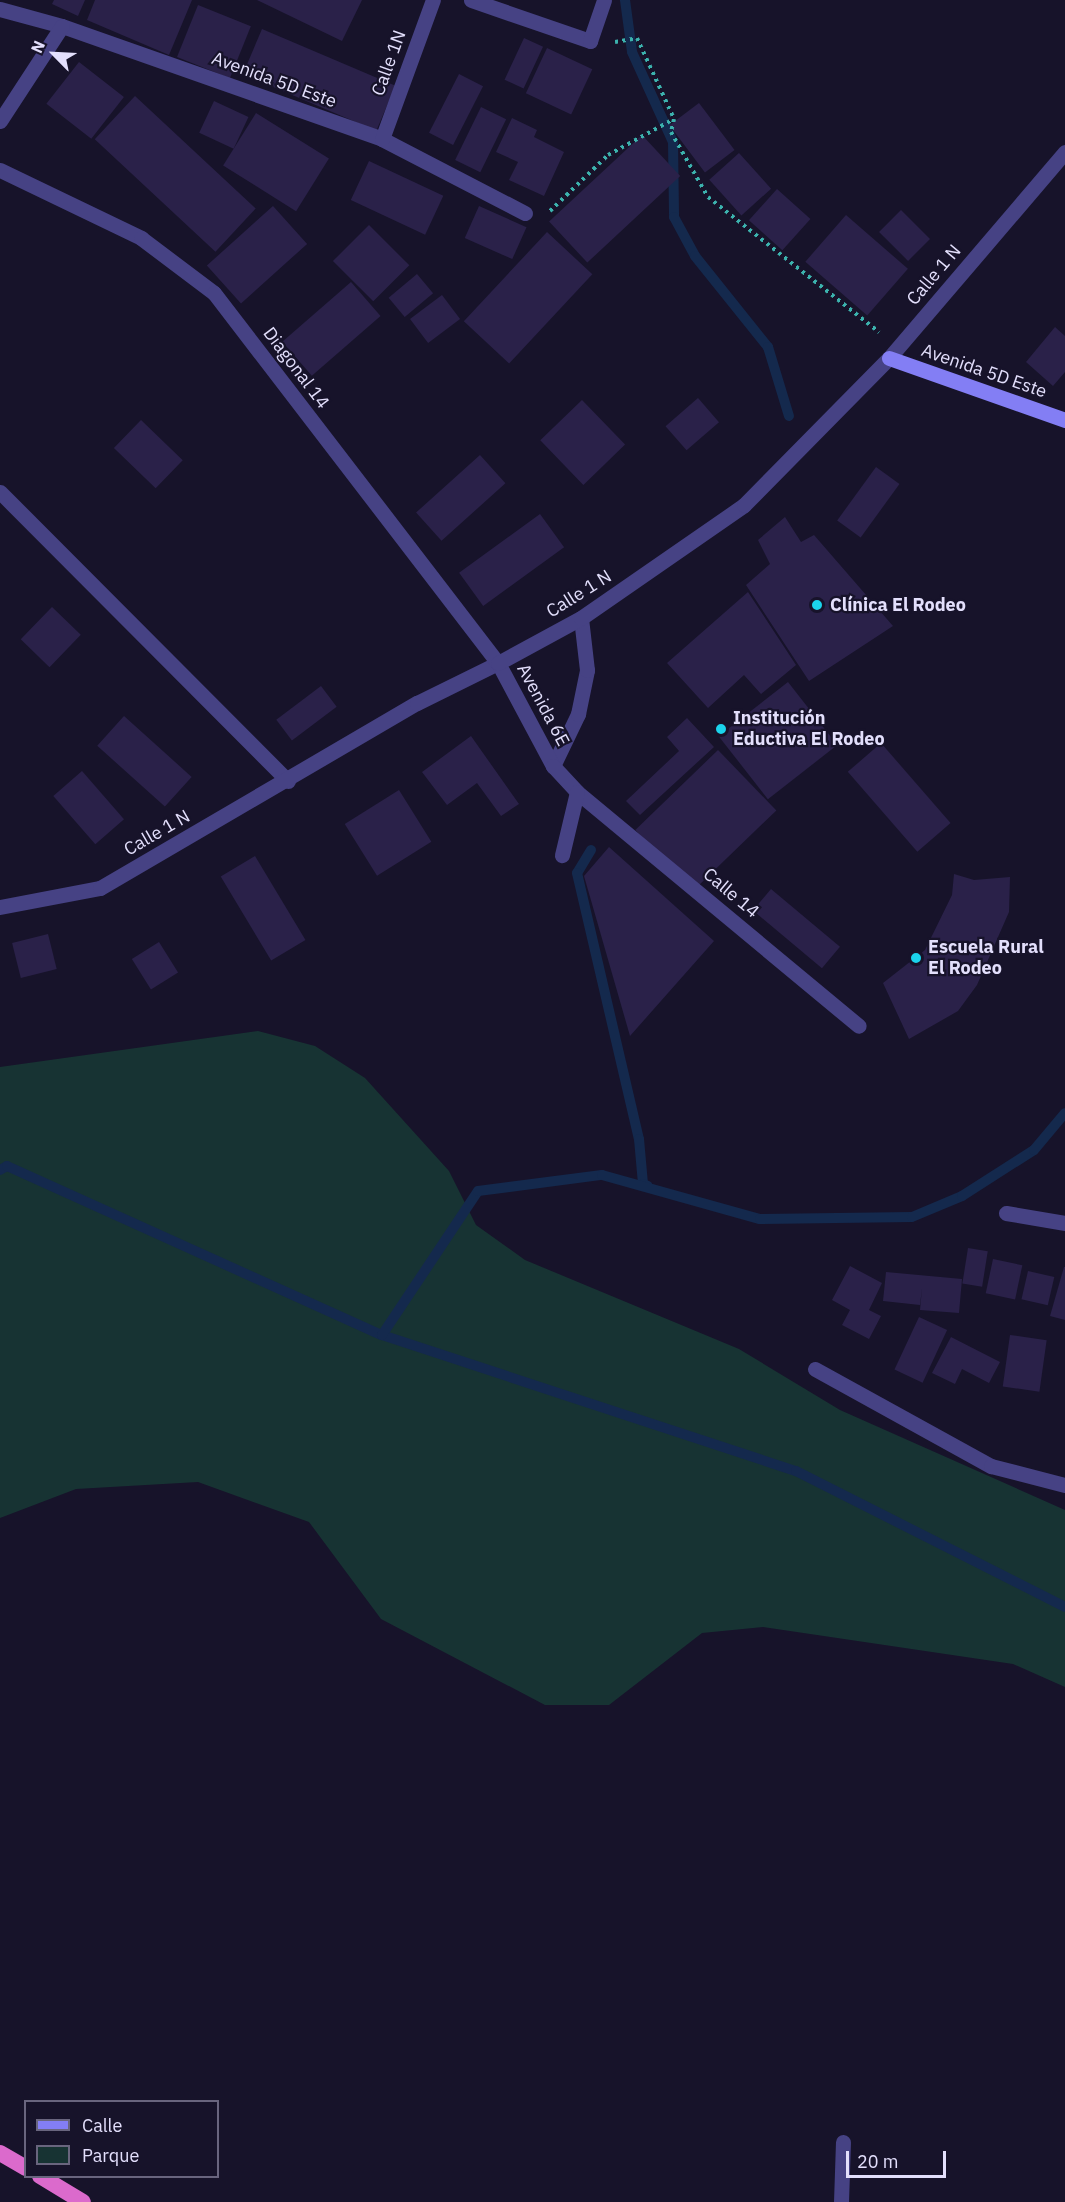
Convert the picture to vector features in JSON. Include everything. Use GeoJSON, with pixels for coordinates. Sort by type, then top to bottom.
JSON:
{"type":"FeatureCollection","features":[{"type":"Feature","properties":{"kind":"highway"},"geometry":{"type":"LineString","coordinates":[[0,2152],[24,2167]]}},
{"type":"Feature","properties":{"kind":"highway"},"geometry":{"type":"LineString","coordinates":[[43,2178],[83,2202]]}},
{"type":"Feature","properties":{"kind":"main road","name":"Avenida 5D Este"},"geometry":{"type":"LineString","coordinates":[[892,355],[1065,420]]}},
{"type":"Feature","properties":{"kind":"street","name":"Calle 1N"},"geometry":{"type":"LineString","coordinates":[[382,139],[433,0]]}},
{"type":"Feature","properties":{"kind":"street"},"geometry":{"type":"LineString","coordinates":[[471,0],[590,41],[604,0]]}},
{"type":"Feature","properties":{"kind":"street","name":"Avenida 5D Este"},"geometry":{"type":"LineString","coordinates":[[0,9],[62,26],[382,139],[525,213]]}},
{"type":"Feature","properties":{"kind":"street"},"geometry":{"type":"LineString","coordinates":[[0,121],[62,26]]}},
{"type":"Feature","properties":{"kind":"street","name":"Calle 1 N"},"geometry":{"type":"LineString","coordinates":[[0,908],[100,888],[288,781],[417,703],[581,618],[744,505],[892,355],[1065,152]]}},
{"type":"Feature","properties":{"kind":"street","name":"Diagonal 14"},"geometry":{"type":"LineString","coordinates":[[0,171],[141,238],[214,292],[498,663]]}},
{"type":"Feature","properties":{"kind":"street"},"geometry":{"type":"LineString","coordinates":[[0,492],[288,781]]}},
{"type":"Feature","properties":{"kind":"street","name":"Avenida 6E"},"geometry":{"type":"LineString","coordinates":[[553,766],[578,714],[586,670],[581,618]]}},
{"type":"Feature","properties":{"kind":"street","name":"Avenida 6E"},"geometry":{"type":"LineString","coordinates":[[498,663],[553,766],[577,792]]}},
{"type":"Feature","properties":{"kind":"street"},"geometry":{"type":"LineString","coordinates":[[562,855],[577,792]]}},
{"type":"Feature","properties":{"kind":"street","name":"Calle 14"},"geometry":{"type":"LineString","coordinates":[[577,792],[859,1026]]}},
{"type":"Feature","properties":{"kind":"street"},"geometry":{"type":"LineString","coordinates":[[1006,1213],[1065,1223]]}},
{"type":"Feature","properties":{"kind":"street"},"geometry":{"type":"LineString","coordinates":[[814,1369],[991,1466],[1065,1485]]}},
{"type":"Feature","properties":{"kind":"street"},"geometry":{"type":"LineString","coordinates":[[841,2202],[843,2142]]}},
{"type":"Feature","properties":{"kind":"path"},"geometry":{"type":"LineString","coordinates":[[624,39],[633,38],[653,66],[674,119],[671,132],[708,197],[843,300],[892,355]]}},
{"type":"Feature","properties":{"kind":"path"},"geometry":{"type":"LineString","coordinates":[[525,213],[544,219],[569,186],[608,154],[660,124],[674,119]]}},
{"type":"Feature","properties":{"kind":"green space"},"geometry":{"type":"Polygon","coordinates":[[[258,1031],[315,1046],[365,1078],[449,1171],[476,1225],[525,1260],[739,1349],[840,1410],[1065,1510],[1065,1687],[1013,1664],[763,1627],[702,1633],[609,1705],[545,1705],[381,1619],[309,1522],[198,1482],[76,1489],[0,1518],[0,1067],[258,1031]]]}},
{"type":"Feature","properties":{"kind":"building"},"geometry":{"type":"Polygon","coordinates":[[[54,0],[85,0],[78,16],[52,4],[54,0]]]}},
{"type":"Feature","properties":{"kind":"building"},"geometry":{"type":"Polygon","coordinates":[[[95,0],[192,0],[169,55],[87,20],[95,0]]]}},
{"type":"Feature","properties":{"kind":"building"},"geometry":{"type":"Polygon","coordinates":[[[257,0],[362,0],[342,41],[257,0]]]}},
{"type":"Feature","properties":{"kind":"building"},"geometry":{"type":"Polygon","coordinates":[[[198,5],[251,26],[230,78],[177,57],[198,5]]]}},
{"type":"Feature","properties":{"kind":"building"},"geometry":{"type":"Polygon","coordinates":[[[262,29],[395,86],[376,131],[243,74],[262,29]]]}},
{"type":"Feature","properties":{"kind":"building"},"geometry":{"type":"Polygon","coordinates":[[[524,38],[543,47],[524,89],[505,80],[524,38]]]}},
{"type":"Feature","properties":{"kind":"building"},"geometry":{"type":"Polygon","coordinates":[[[547,48],[592,69],[571,114],[526,93],[547,48]]]}},
{"type":"Feature","properties":{"kind":"building"},"geometry":{"type":"Polygon","coordinates":[[[79,62],[124,97],[91,139],[46,104],[79,62]]]}},
{"type":"Feature","properties":{"kind":"building"},"geometry":{"type":"Polygon","coordinates":[[[459,74],[483,86],[453,145],[429,133],[459,74]]]}},
{"type":"Feature","properties":{"kind":"building"},"geometry":{"type":"Polygon","coordinates":[[[135,96],[256,209],[215,252],[95,139],[135,96]]]}},
{"type":"Feature","properties":{"kind":"building"},"geometry":{"type":"Polygon","coordinates":[[[214,101],[248,117],[234,149],[199,133],[214,101]]]}},
{"type":"Feature","properties":{"kind":"building"},"geometry":{"type":"Polygon","coordinates":[[[699,103],[735,150],[705,172],[669,125],[699,103]]]}},
{"type":"Feature","properties":{"kind":"building"},"geometry":{"type":"Polygon","coordinates":[[[481,107],[506,119],[480,172],[455,160],[481,107]]]}},
{"type":"Feature","properties":{"kind":"building"},"geometry":{"type":"Polygon","coordinates":[[[256,113],[329,159],[296,211],[223,166],[256,113]]]}},
{"type":"Feature","properties":{"kind":"building"},"geometry":{"type":"Polygon","coordinates":[[[512,118],[537,130],[534,137],[564,152],[544,196],[509,180],[518,162],[496,152],[512,118]]]}},
{"type":"Feature","properties":{"kind":"building"},"geometry":{"type":"Polygon","coordinates":[[[642,135],[680,176],[587,263],[549,222],[642,135]]]}},
{"type":"Feature","properties":{"kind":"building"},"geometry":{"type":"Polygon","coordinates":[[[739,153],[771,189],[741,215],[709,180],[739,153]]]}},
{"type":"Feature","properties":{"kind":"building"},"geometry":{"type":"Polygon","coordinates":[[[369,161],[443,196],[425,235],[351,200],[369,161]]]}},
{"type":"Feature","properties":{"kind":"building"},"geometry":{"type":"Polygon","coordinates":[[[777,189],[810,219],[782,250],[749,220],[777,189]]]}},
{"type":"Feature","properties":{"kind":"building"},"geometry":{"type":"Polygon","coordinates":[[[273,206],[307,244],[241,303],[207,266],[273,206]]]}},
{"type":"Feature","properties":{"kind":"building"},"geometry":{"type":"Polygon","coordinates":[[[479,206],[527,227],[512,259],[465,238],[479,206]]]}},
{"type":"Feature","properties":{"kind":"building"},"geometry":{"type":"Polygon","coordinates":[[[901,210],[930,239],[908,261],[879,232],[901,210]]]}},
{"type":"Feature","properties":{"kind":"building"},"geometry":{"type":"Polygon","coordinates":[[[846,215],[908,269],[867,316],[805,262],[846,215]]]}},
{"type":"Feature","properties":{"kind":"building"},"geometry":{"type":"Polygon","coordinates":[[[369,225],[409,265],[373,301],[333,261],[369,225]]]}},
{"type":"Feature","properties":{"kind":"building"},"geometry":{"type":"Polygon","coordinates":[[[547,232],[592,274],[509,364],[464,321],[547,232]]]}},
{"type":"Feature","properties":{"kind":"building"},"geometry":{"type":"Polygon","coordinates":[[[417,274],[433,293],[405,317],[389,298],[417,274]]]}},
{"type":"Feature","properties":{"kind":"building"},"geometry":{"type":"Polygon","coordinates":[[[351,282],[381,316],[312,376],[282,342],[351,282]]]}},
{"type":"Feature","properties":{"kind":"building"},"geometry":{"type":"Polygon","coordinates":[[[442,295],[460,319],[428,343],[410,319],[442,295]]]}},
{"type":"Feature","properties":{"kind":"building"},"geometry":{"type":"Polygon","coordinates":[[[1055,327],[1065,336],[1065,372],[1053,386],[1026,362],[1055,327]]]}},
{"type":"Feature","properties":{"kind":"building"},"geometry":{"type":"Polygon","coordinates":[[[698,398],[719,422],[687,450],[666,426],[698,398]]]}},
{"type":"Feature","properties":{"kind":"building"},"geometry":{"type":"Polygon","coordinates":[[[582,400],[625,445],[583,485],[540,440],[582,400]]]}},
{"type":"Feature","properties":{"kind":"building"},"geometry":{"type":"Polygon","coordinates":[[[141,420],[183,460],[156,488],[114,448],[141,420]]]}},
{"type":"Feature","properties":{"kind":"building"},"geometry":{"type":"Polygon","coordinates":[[[480,455],[505,483],[442,541],[416,513],[480,455]]]}},
{"type":"Feature","properties":{"kind":"building"},"geometry":{"type":"Polygon","coordinates":[[[876,467],[899,484],[861,537],[837,520],[876,467]]]}},
{"type":"Feature","properties":{"kind":"building"},"geometry":{"type":"Polygon","coordinates":[[[540,514],[564,547],[483,606],[459,573],[540,514]]]}},
{"type":"Feature","properties":{"kind":"building","name":"Clínica El Rodeo"},"geometry":{"type":"Polygon","coordinates":[[[785,517],[801,542],[814,535],[893,626],[809,681],[746,585],[770,564],[758,540],[785,517]]]}},
{"type":"Feature","properties":{"kind":"building"},"geometry":{"type":"Polygon","coordinates":[[[748,592],[796,665],[761,694],[744,675],[708,708],[667,663],[748,592]]]}},
{"type":"Feature","properties":{"kind":"building"},"geometry":{"type":"Polygon","coordinates":[[[52,607],[81,635],[50,667],[21,639],[52,607]]]}},
{"type":"Feature","properties":{"kind":"building"},"geometry":{"type":"Polygon","coordinates":[[[788,682],[837,745],[768,799],[719,736],[788,682]]]}},
{"type":"Feature","properties":{"kind":"building"},"geometry":{"type":"Polygon","coordinates":[[[321,686],[337,707],[292,740],[276,720],[321,686]]]}},
{"type":"Feature","properties":{"kind":"building"},"geometry":{"type":"Polygon","coordinates":[[[124,716],[192,777],[165,807],[97,746],[124,716]]]}},
{"type":"Feature","properties":{"kind":"building"},"geometry":{"type":"Polygon","coordinates":[[[687,718],[714,747],[640,815],[626,801],[679,751],[667,737],[687,718]]]}},
{"type":"Feature","properties":{"kind":"building"},"geometry":{"type":"Polygon","coordinates":[[[471,736],[519,804],[501,816],[477,783],[447,805],[422,772],[471,736]]]}},
{"type":"Feature","properties":{"kind":"building"},"geometry":{"type":"Polygon","coordinates":[[[881,743],[951,823],[917,852],[848,772],[881,743]]]}},
{"type":"Feature","properties":{"kind":"building"},"geometry":{"type":"Polygon","coordinates":[[[718,750],[776,810],[694,890],[635,830],[718,750]]]}},
{"type":"Feature","properties":{"kind":"building"},"geometry":{"type":"Polygon","coordinates":[[[82,771],[124,819],[95,844],[53,796],[82,771]]]}},
{"type":"Feature","properties":{"kind":"building"},"geometry":{"type":"Polygon","coordinates":[[[399,790],[431,842],[377,876],[345,824],[399,790]]]}},
{"type":"Feature","properties":{"kind":"building"},"geometry":{"type":"Polygon","coordinates":[[[609,847],[714,941],[630,1036],[584,876],[609,847]]]}},
{"type":"Feature","properties":{"kind":"building"},"geometry":{"type":"Polygon","coordinates":[[[255,856],[305,940],[271,961],[221,877],[255,856]]]}},
{"type":"Feature","properties":{"kind":"building"},"geometry":{"type":"Polygon","coordinates":[[[954,874],[974,880],[1010,877],[1009,912],[977,985],[958,1011],[909,1039],[883,983],[925,950],[952,895],[954,874]]]}},
{"type":"Feature","properties":{"kind":"building"},"geometry":{"type":"Polygon","coordinates":[[[771,889],[840,947],[822,968],[753,910],[771,889]]]}},
{"type":"Feature","properties":{"kind":"building"},"geometry":{"type":"Polygon","coordinates":[[[48,934],[57,969],[21,978],[12,943],[48,934]]]}},
{"type":"Feature","properties":{"kind":"building"},"geometry":{"type":"Polygon","coordinates":[[[159,942],[178,973],[151,989],[132,959],[159,942]]]}},
{"type":"Feature","properties":{"kind":"building"},"geometry":{"type":"Polygon","coordinates":[[[968,1248],[988,1251],[982,1287],[962,1284],[968,1248]]]}},
{"type":"Feature","properties":{"kind":"building"},"geometry":{"type":"Polygon","coordinates":[[[993,1259],[1022,1265],[1015,1299],[986,1293],[993,1259]]]}},
{"type":"Feature","properties":{"kind":"building"},"geometry":{"type":"Polygon","coordinates":[[[850,1266],[882,1283],[869,1310],[881,1316],[869,1339],[842,1325],[850,1310],[832,1300],[850,1266]]]}},
{"type":"Feature","properties":{"kind":"building"},"geometry":{"type":"Polygon","coordinates":[[[1065,1267],[1065,1320],[1050,1316],[1065,1267]]]}},
{"type":"Feature","properties":{"kind":"building"},"geometry":{"type":"Polygon","coordinates":[[[1028,1271],[1054,1277],[1048,1305],[1021,1299],[1028,1271]]]}},
{"type":"Feature","properties":{"kind":"building"},"geometry":{"type":"Polygon","coordinates":[[[886,1272],[962,1279],[959,1313],[920,1310],[922,1288],[920,1305],[883,1301],[886,1272]]]}},
{"type":"Feature","properties":{"kind":"building"},"geometry":{"type":"Polygon","coordinates":[[[919,1317],[947,1330],[923,1383],[894,1370],[919,1317]]]}},
{"type":"Feature","properties":{"kind":"building"},"geometry":{"type":"Polygon","coordinates":[[[1010,1335],[1047,1340],[1039,1392],[1003,1386],[1010,1335]]]}},
{"type":"Feature","properties":{"kind":"building"},"geometry":{"type":"Polygon","coordinates":[[[951,1337],[1000,1362],[989,1383],[962,1369],[955,1384],[932,1373],[951,1337]]]}},
{"type":"Feature","properties":{"kind":"waterway"},"geometry":{"type":"LineString","coordinates":[[625,0],[632,52],[673,142],[674,217],[695,256],[768,347],[789,416]]}},
{"type":"Feature","properties":{"kind":"waterway"},"geometry":{"type":"LineString","coordinates":[[591,850],[577,873],[639,1139],[643,1184],[648,1186]]}},
{"type":"Feature","properties":{"kind":"waterway"},"geometry":{"type":"LineString","coordinates":[[382,1335],[478,1191],[602,1175],[760,1219],[912,1217],[962,1196],[1034,1150],[1065,1113]]}},
{"type":"Feature","properties":{"kind":"waterway"},"geometry":{"type":"LineString","coordinates":[[0,1170],[7,1166],[382,1335],[796,1471],[1065,1607]]}},
{"type":"Feature","properties":{"kind":"place","name":"Clínica El Rodeo"},"geometry":{"type":"Point","coordinates":[817,605]}},
{"type":"Feature","properties":{"kind":"place","name":"Institución Eductiva El Rodeo"},"geometry":{"type":"Point","coordinates":[721,729]}},
{"type":"Feature","properties":{"kind":"place","name":"Escuela Rural El Rodeo"},"geometry":{"type":"Point","coordinates":[916,958]}}]}
